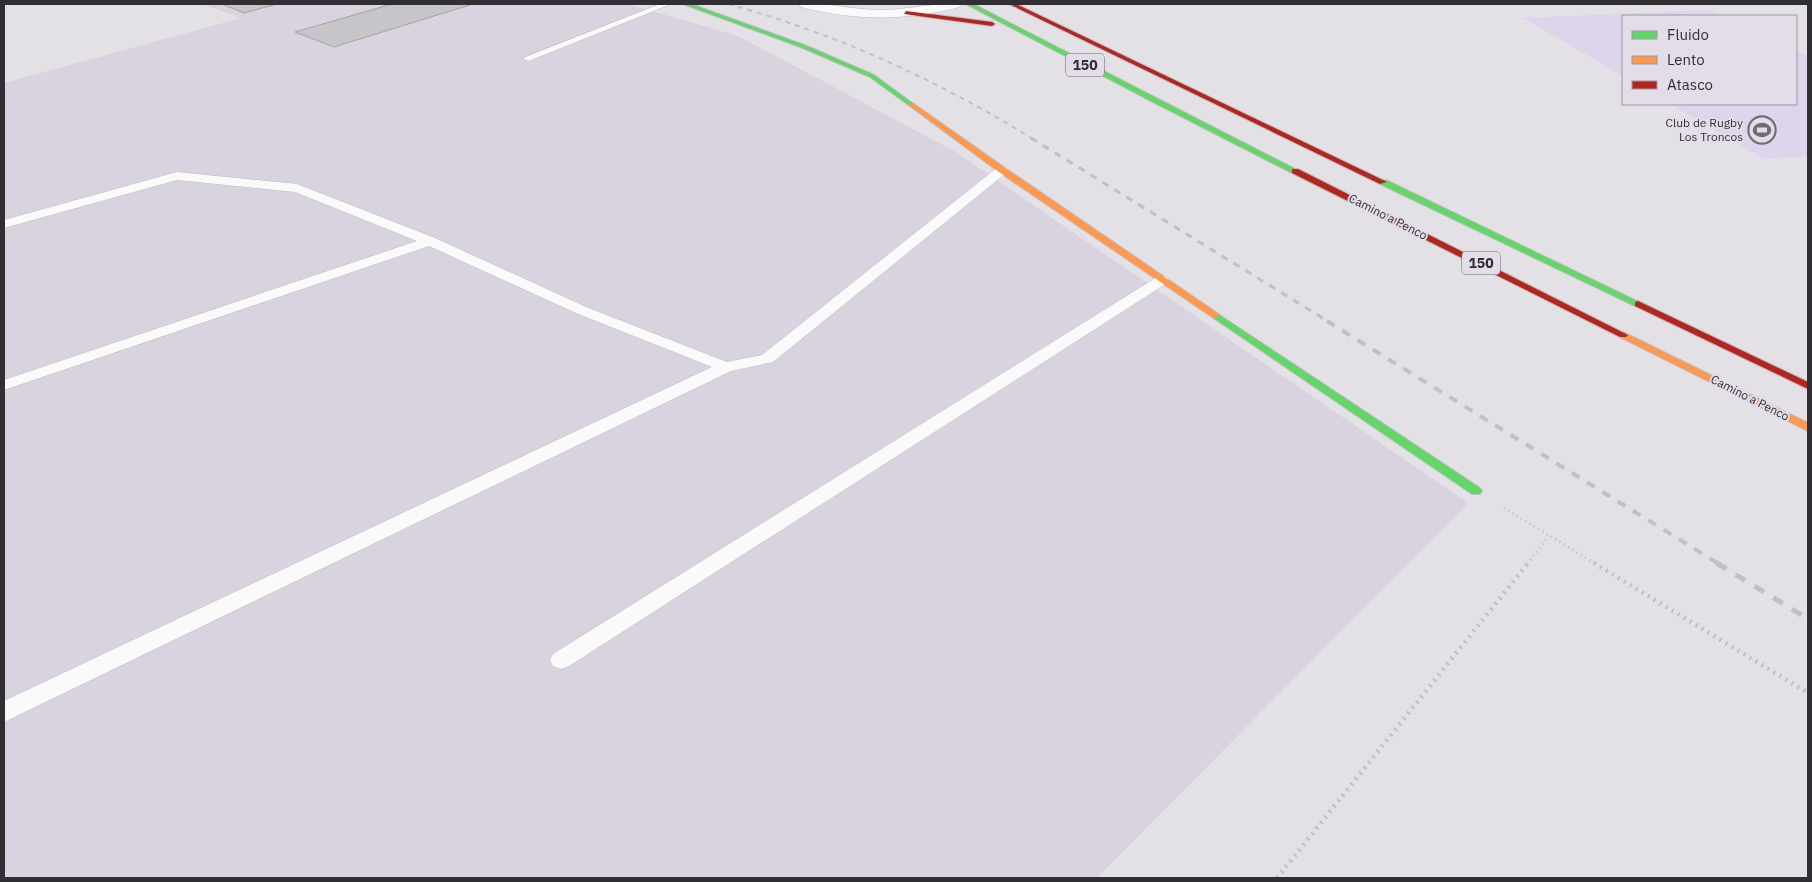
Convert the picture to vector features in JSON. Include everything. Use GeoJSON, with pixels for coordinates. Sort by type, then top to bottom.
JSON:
{"type":"FeatureCollection","features":[{"type":"Feature","properties":{"kind":"main road"},"geometry":{"type":"LineString","coordinates":[[686,4],[805,47],[872,76],[1002,170],[1162,280],[1476,491]]}},
{"type":"Feature","properties":{"kind":"main road","name":"Camino a Penco"},"geometry":{"type":"LineString","coordinates":[[969,4],[1017,30],[1808,427]]}},
{"type":"Feature","properties":{"kind":"main road","name":"Camino a Penco"},"geometry":{"type":"LineString","coordinates":[[1012,4],[1808,386]]}},
{"type":"Feature","properties":{"kind":"main road"},"geometry":{"type":"LineString","coordinates":[[906,13],[955,18],[1017,30]]}},
{"type":"Feature","properties":{"kind":"street"},"geometry":{"type":"LineString","coordinates":[[806,4],[858,13],[906,13],[955,4]]}},
{"type":"Feature","properties":{"kind":"lane"},"geometry":{"type":"LineString","coordinates":[[528,58],[667,4]]}},
{"type":"Feature","properties":{"kind":"lane"},"geometry":{"type":"LineString","coordinates":[[4,712],[726,367],[767,359],[1002,170]]}},
{"type":"Feature","properties":{"kind":"lane"},"geometry":{"type":"LineString","coordinates":[[4,224],[177,176],[297,188],[430,240],[581,310],[726,367]]}},
{"type":"Feature","properties":{"kind":"lane"},"geometry":{"type":"LineString","coordinates":[[4,385],[430,240]]}},
{"type":"Feature","properties":{"kind":"lane"},"geometry":{"type":"LineString","coordinates":[[561,660],[1162,280]]}},
{"type":"Feature","properties":{"kind":"path"},"geometry":{"type":"LineString","coordinates":[[1476,491],[1808,693]]}},
{"type":"Feature","properties":{"kind":"path"},"geometry":{"type":"LineString","coordinates":[[1277,878],[1550,536]]}},
{"type":"Feature","properties":{"kind":"shaded area"},"geometry":{"type":"Polygon","coordinates":[[[202,4],[628,4],[738,36],[956,152],[1468,503],[1097,878],[4,878],[4,83],[241,18],[202,4]]]}},
{"type":"Feature","properties":{"kind":"shaded area"},"geometry":{"type":"Polygon","coordinates":[[[1709,10],[1721,15],[1622,15],[1622,75],[1523,18],[1709,10]]]}},
{"type":"Feature","properties":{"kind":"shaded area","name":"Club de Rugby Los Troncos"},"geometry":{"type":"Polygon","coordinates":[[[1797,50],[1808,56],[1808,156],[1764,159],[1672,105],[1797,105],[1797,50]]]}},
{"type":"Feature","properties":{"kind":"building"},"geometry":{"type":"Polygon","coordinates":[[[222,4],[277,4],[244,13],[222,4]]]}},
{"type":"Feature","properties":{"kind":"building"},"geometry":{"type":"Polygon","coordinates":[[[392,4],[473,4],[334,47],[295,32],[392,4]]]}},
{"type":"Feature","properties":{"kind":"railway"},"geometry":{"type":"LineString","coordinates":[[728,4],[808,29],[847,44],[923,78],[997,117],[1033,139]]}},
{"type":"Feature","properties":{"kind":"railway"},"geometry":{"type":"LineString","coordinates":[[1031,138],[1329,322]]}},
{"type":"Feature","properties":{"kind":"railway"},"geometry":{"type":"LineString","coordinates":[[1327,321],[1719,564]]}},
{"type":"Feature","properties":{"kind":"railway"},"geometry":{"type":"LineString","coordinates":[[1717,563],[1808,619]]}},
{"type":"Feature","properties":{"kind":"traffic: fast"},"geometry":{"type":"LineString","coordinates":[[686,4],[805,47],[872,76],[912,105]]}},
{"type":"Feature","properties":{"kind":"traffic: fast"},"geometry":{"type":"LineString","coordinates":[[969,4],[1153,100],[1295,171]]}},
{"type":"Feature","properties":{"kind":"traffic: fast"},"geometry":{"type":"LineString","coordinates":[[1383,182],[1638,304]]}},
{"type":"Feature","properties":{"kind":"traffic: fast"},"geometry":{"type":"LineString","coordinates":[[1215,315],[1476,491]]}},
{"type":"Feature","properties":{"kind":"traffic: slow"},"geometry":{"type":"LineString","coordinates":[[912,105],[1002,170],[1215,315]]}},
{"type":"Feature","properties":{"kind":"traffic: slow"},"geometry":{"type":"LineString","coordinates":[[1623,335],[1808,427]]}},
{"type":"Feature","properties":{"kind":"traffic: jam"},"geometry":{"type":"LineString","coordinates":[[1012,4],[1383,182]]}},
{"type":"Feature","properties":{"kind":"traffic: jam"},"geometry":{"type":"LineString","coordinates":[[906,13],[992,24]]}},
{"type":"Feature","properties":{"kind":"traffic: jam"},"geometry":{"type":"LineString","coordinates":[[1295,171],[1623,335]]}},
{"type":"Feature","properties":{"kind":"traffic: jam"},"geometry":{"type":"LineString","coordinates":[[1638,304],[1808,386]]}},
{"type":"Feature","properties":{"kind":"place","name":"Club de Rugby Los Troncos"},"geometry":{"type":"Point","coordinates":[1762,130]}}]}
